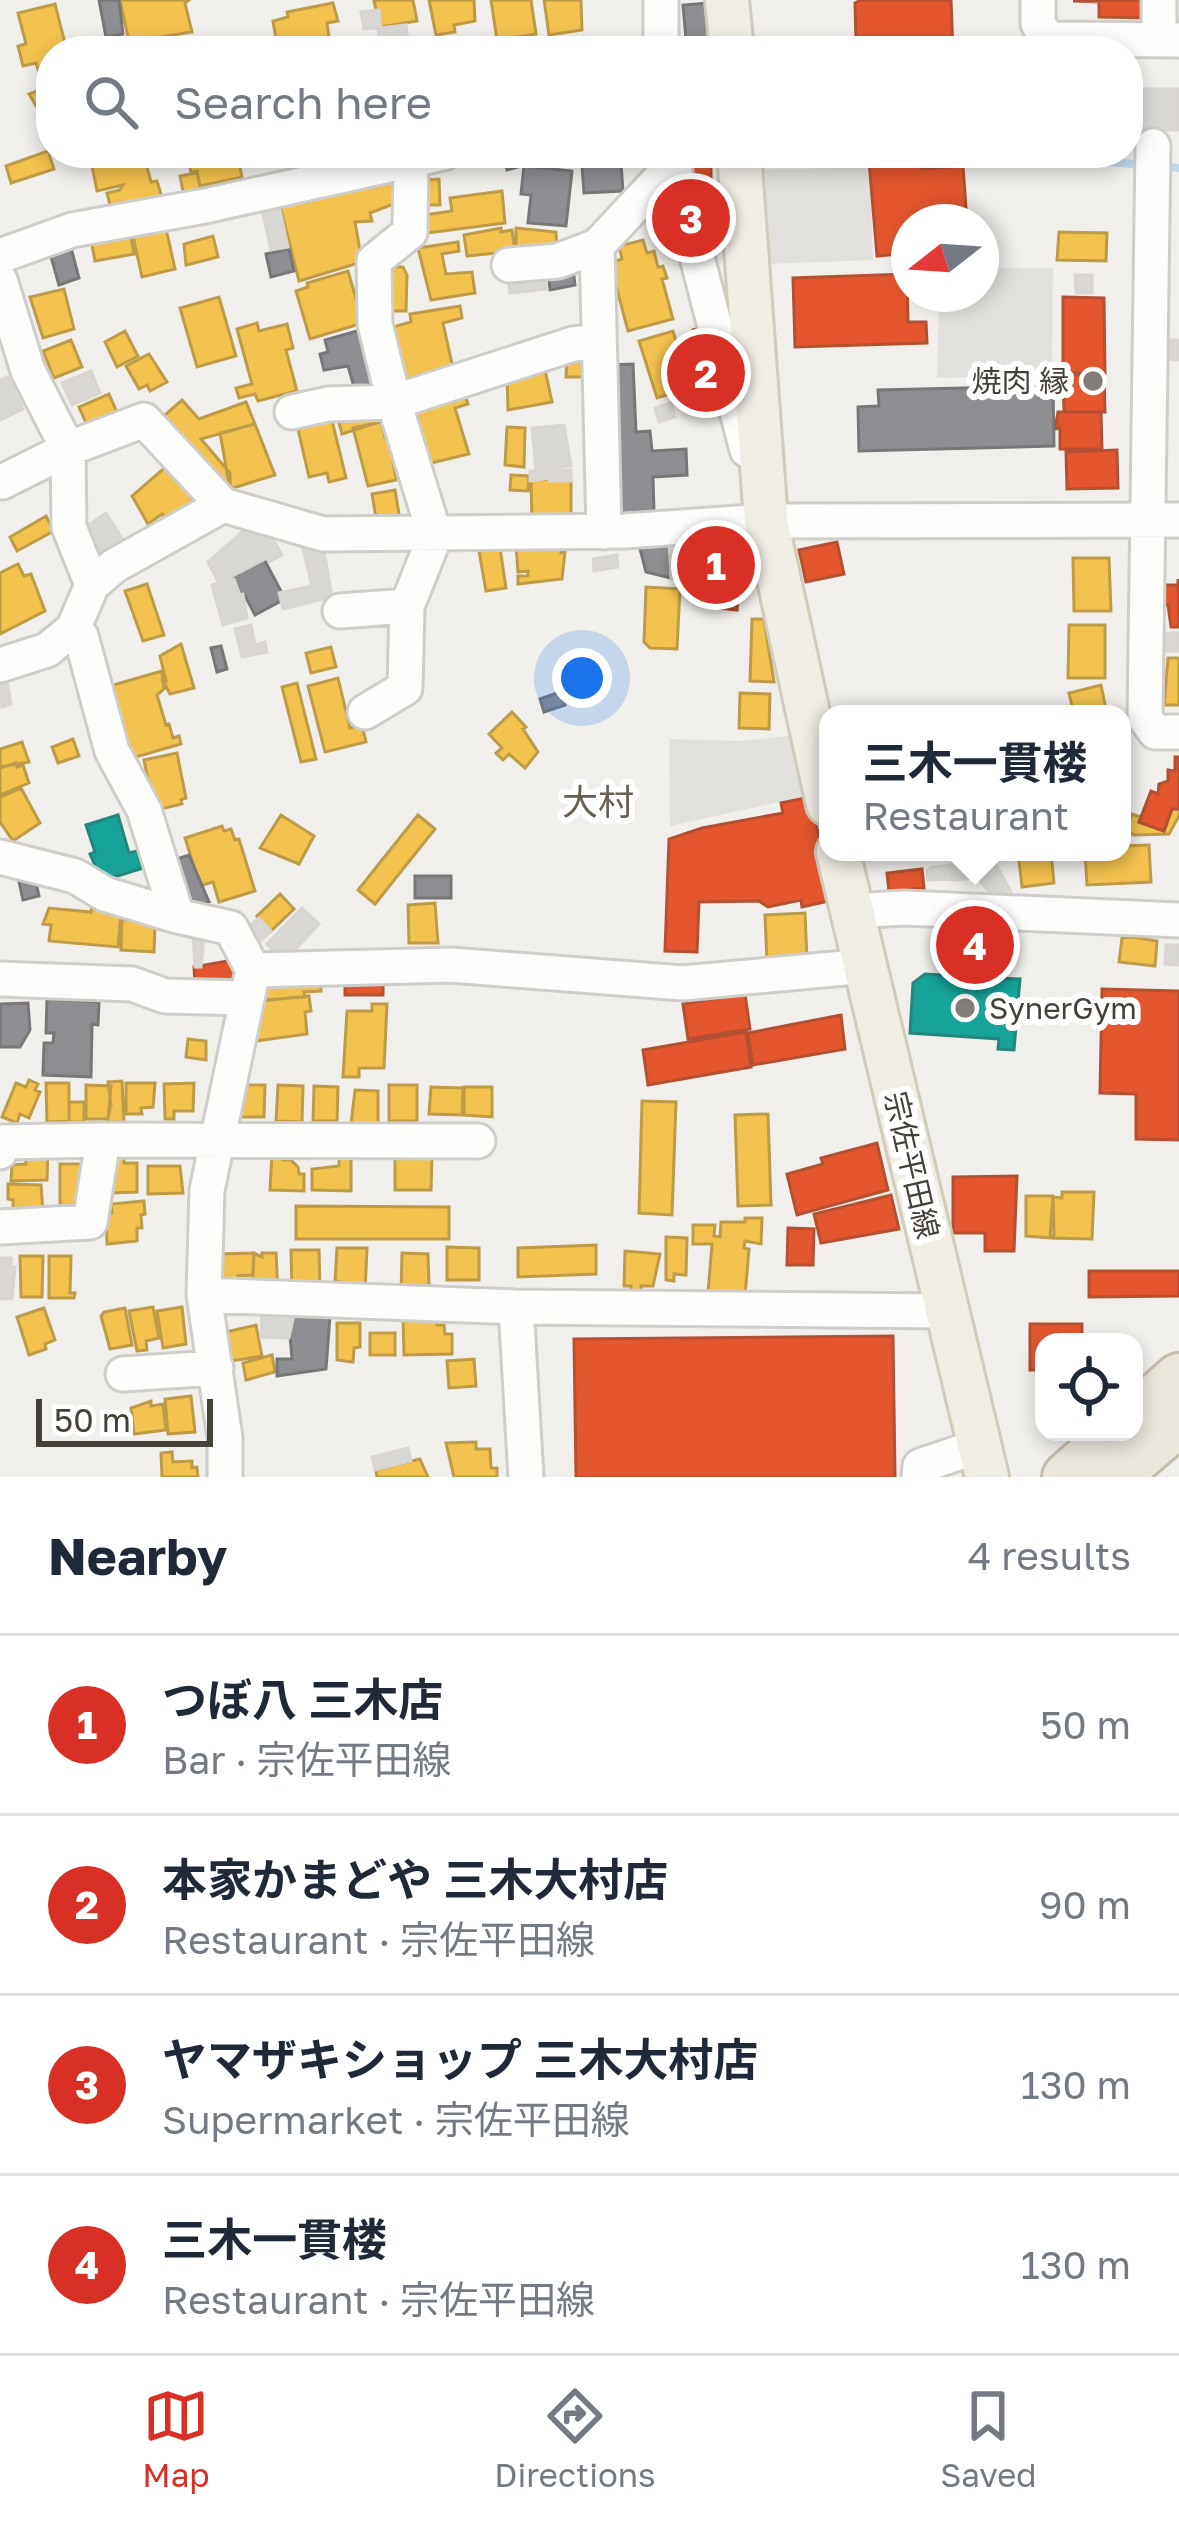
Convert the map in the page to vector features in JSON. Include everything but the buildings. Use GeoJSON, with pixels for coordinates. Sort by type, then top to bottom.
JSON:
{"type":"FeatureCollection","features":[{"type":"Feature","properties":{"kind":"highway"},"geometry":{"type":"LineString","coordinates":[[1143,1410],[1179,1378]]}},
{"type":"Feature","properties":{"kind":"highway"},"geometry":{"type":"LineString","coordinates":[[1114,1477],[1179,1421]]}},
{"type":"Feature","properties":{"kind":"highway"},"geometry":{"type":"LineString","coordinates":[[1067,1477],[1108,1441]]}},
{"type":"Feature","properties":{"kind":"main road"},"geometry":{"type":"LineString","coordinates":[[728,0],[731,36]]}},
{"type":"Feature","properties":{"kind":"main road"},"geometry":{"type":"LineString","coordinates":[[740,168],[766,521],[819,763]]}},
{"type":"Feature","properties":{"kind":"main road","name":"宗佐平田線"},"geometry":{"type":"LineString","coordinates":[[840,861],[983,1462]]}},
{"type":"Feature","properties":{"kind":"street"},"geometry":{"type":"LineString","coordinates":[[661,0],[661,36]]}},
{"type":"Feature","properties":{"kind":"street"},"geometry":{"type":"LineString","coordinates":[[1038,0],[1038,24],[1047,36]]}},
{"type":"Feature","properties":{"kind":"street"},"geometry":{"type":"LineString","coordinates":[[1159,0],[1169,40]]}},
{"type":"Feature","properties":{"kind":"street"},"geometry":{"type":"LineString","coordinates":[[1153,146],[1163,519],[1145,718],[1155,732],[1179,732]]}},
{"type":"Feature","properties":{"kind":"street"},"geometry":{"type":"LineString","coordinates":[[0,256],[72,230],[379,168]]}},
{"type":"Feature","properties":{"kind":"street"},"geometry":{"type":"LineString","coordinates":[[365,712],[405,688],[407,605],[435,536],[375,324],[374,261],[410,232],[411,168]]}},
{"type":"Feature","properties":{"kind":"street"},"geometry":{"type":"LineString","coordinates":[[509,266],[559,261],[597,246],[664,168]]}},
{"type":"Feature","properties":{"kind":"street"},"geometry":{"type":"LineString","coordinates":[[673,168],[766,521]]}},
{"type":"Feature","properties":{"kind":"street"},"geometry":{"type":"LineString","coordinates":[[597,246],[604,532]]}},
{"type":"Feature","properties":{"kind":"street"},"geometry":{"type":"LineString","coordinates":[[0,280],[28,371],[68,449],[69,527],[92,585]]}},
{"type":"Feature","properties":{"kind":"street"},"geometry":{"type":"LineString","coordinates":[[292,412],[328,404],[394,402],[573,344],[599,341]]}},
{"type":"Feature","properties":{"kind":"street"},"geometry":{"type":"LineString","coordinates":[[2,482],[68,449],[144,420],[223,505],[323,534],[604,532],[766,521],[1163,519]]}},
{"type":"Feature","properties":{"kind":"street"},"geometry":{"type":"LineString","coordinates":[[0,665],[47,650],[73,629],[92,585],[114,566],[223,505]]}},
{"type":"Feature","properties":{"kind":"street"},"geometry":{"type":"LineString","coordinates":[[340,611],[407,605]]}},
{"type":"Feature","properties":{"kind":"street"},"geometry":{"type":"LineString","coordinates":[[73,629],[81,636],[112,751],[144,810],[176,916]]}},
{"type":"Feature","properties":{"kind":"street"},"geometry":{"type":"LineString","coordinates":[[0,857],[75,877],[105,894],[176,916],[231,928],[250,984],[207,1190],[204,1295],[225,1438],[225,1477]]}},
{"type":"Feature","properties":{"kind":"street"},"geometry":{"type":"LineString","coordinates":[[851,911],[904,908],[1179,920]]}},
{"type":"Feature","properties":{"kind":"street"},"geometry":{"type":"LineString","coordinates":[[0,979],[132,984],[165,996],[451,964],[683,983],[866,966]]}},
{"type":"Feature","properties":{"kind":"street"},"geometry":{"type":"LineString","coordinates":[[0,1152],[1,1142],[218,1137],[478,1141]]}},
{"type":"Feature","properties":{"kind":"street"},"geometry":{"type":"LineString","coordinates":[[0,1227],[90,1222],[103,1140]]}},
{"type":"Feature","properties":{"kind":"street"},"geometry":{"type":"LineString","coordinates":[[204,1295],[516,1307],[946,1311]]}},
{"type":"Feature","properties":{"kind":"street"},"geometry":{"type":"LineString","coordinates":[[516,1307],[526,1477]]}},
{"type":"Feature","properties":{"kind":"street"},"geometry":{"type":"LineString","coordinates":[[123,1374],[216,1368]]}},
{"type":"Feature","properties":{"kind":"street"},"geometry":{"type":"LineString","coordinates":[[920,1477],[920,1466],[983,1462]]}},
{"type":"Feature","properties":{"kind":"shaded area"},"geometry":{"type":"Polygon","coordinates":[[[870,168],[873,260],[768,264],[760,170],[870,168]]]}},
{"type":"Feature","properties":{"kind":"shaded area"},"geometry":{"type":"Polygon","coordinates":[[[999,268],[1053,268],[1052,375],[937,378],[939,312],[999,312],[999,268]]]}},
{"type":"Feature","properties":{"kind":"shaded area"},"geometry":{"type":"Polygon","coordinates":[[[796,735],[811,795],[670,826],[669,739],[742,741],[796,735]]]}},
{"type":"Feature","properties":{"kind":"waterway"},"geometry":{"type":"LineString","coordinates":[[1160,166],[1179,168]]}},
{"type":"Feature","properties":{"kind":"place","name":"ヤマザキショップ 三木大村店"},"geometry":{"type":"Point","coordinates":[691,218]}},
{"type":"Feature","properties":{"kind":"place","name":"本家かまどや 三木大村店"},"geometry":{"type":"Point","coordinates":[706,373]}},
{"type":"Feature","properties":{"kind":"place","name":"焼肉 縁"},"geometry":{"type":"Point","coordinates":[1093,381]}},
{"type":"Feature","properties":{"kind":"place","name":"つぼ八 三木店"},"geometry":{"type":"Point","coordinates":[716,565]}},
{"type":"Feature","properties":{"kind":"place","name":"三木一貫楼"},"geometry":{"type":"Point","coordinates":[975,945]}},
{"type":"Feature","properties":{"kind":"place","name":"SynerGym"},"geometry":{"type":"Point","coordinates":[965,1008]}},
{"type":"Feature","properties":{"kind":"district","name":"大村"},"geometry":{"type":"Point","coordinates":[598,801]}}]}
